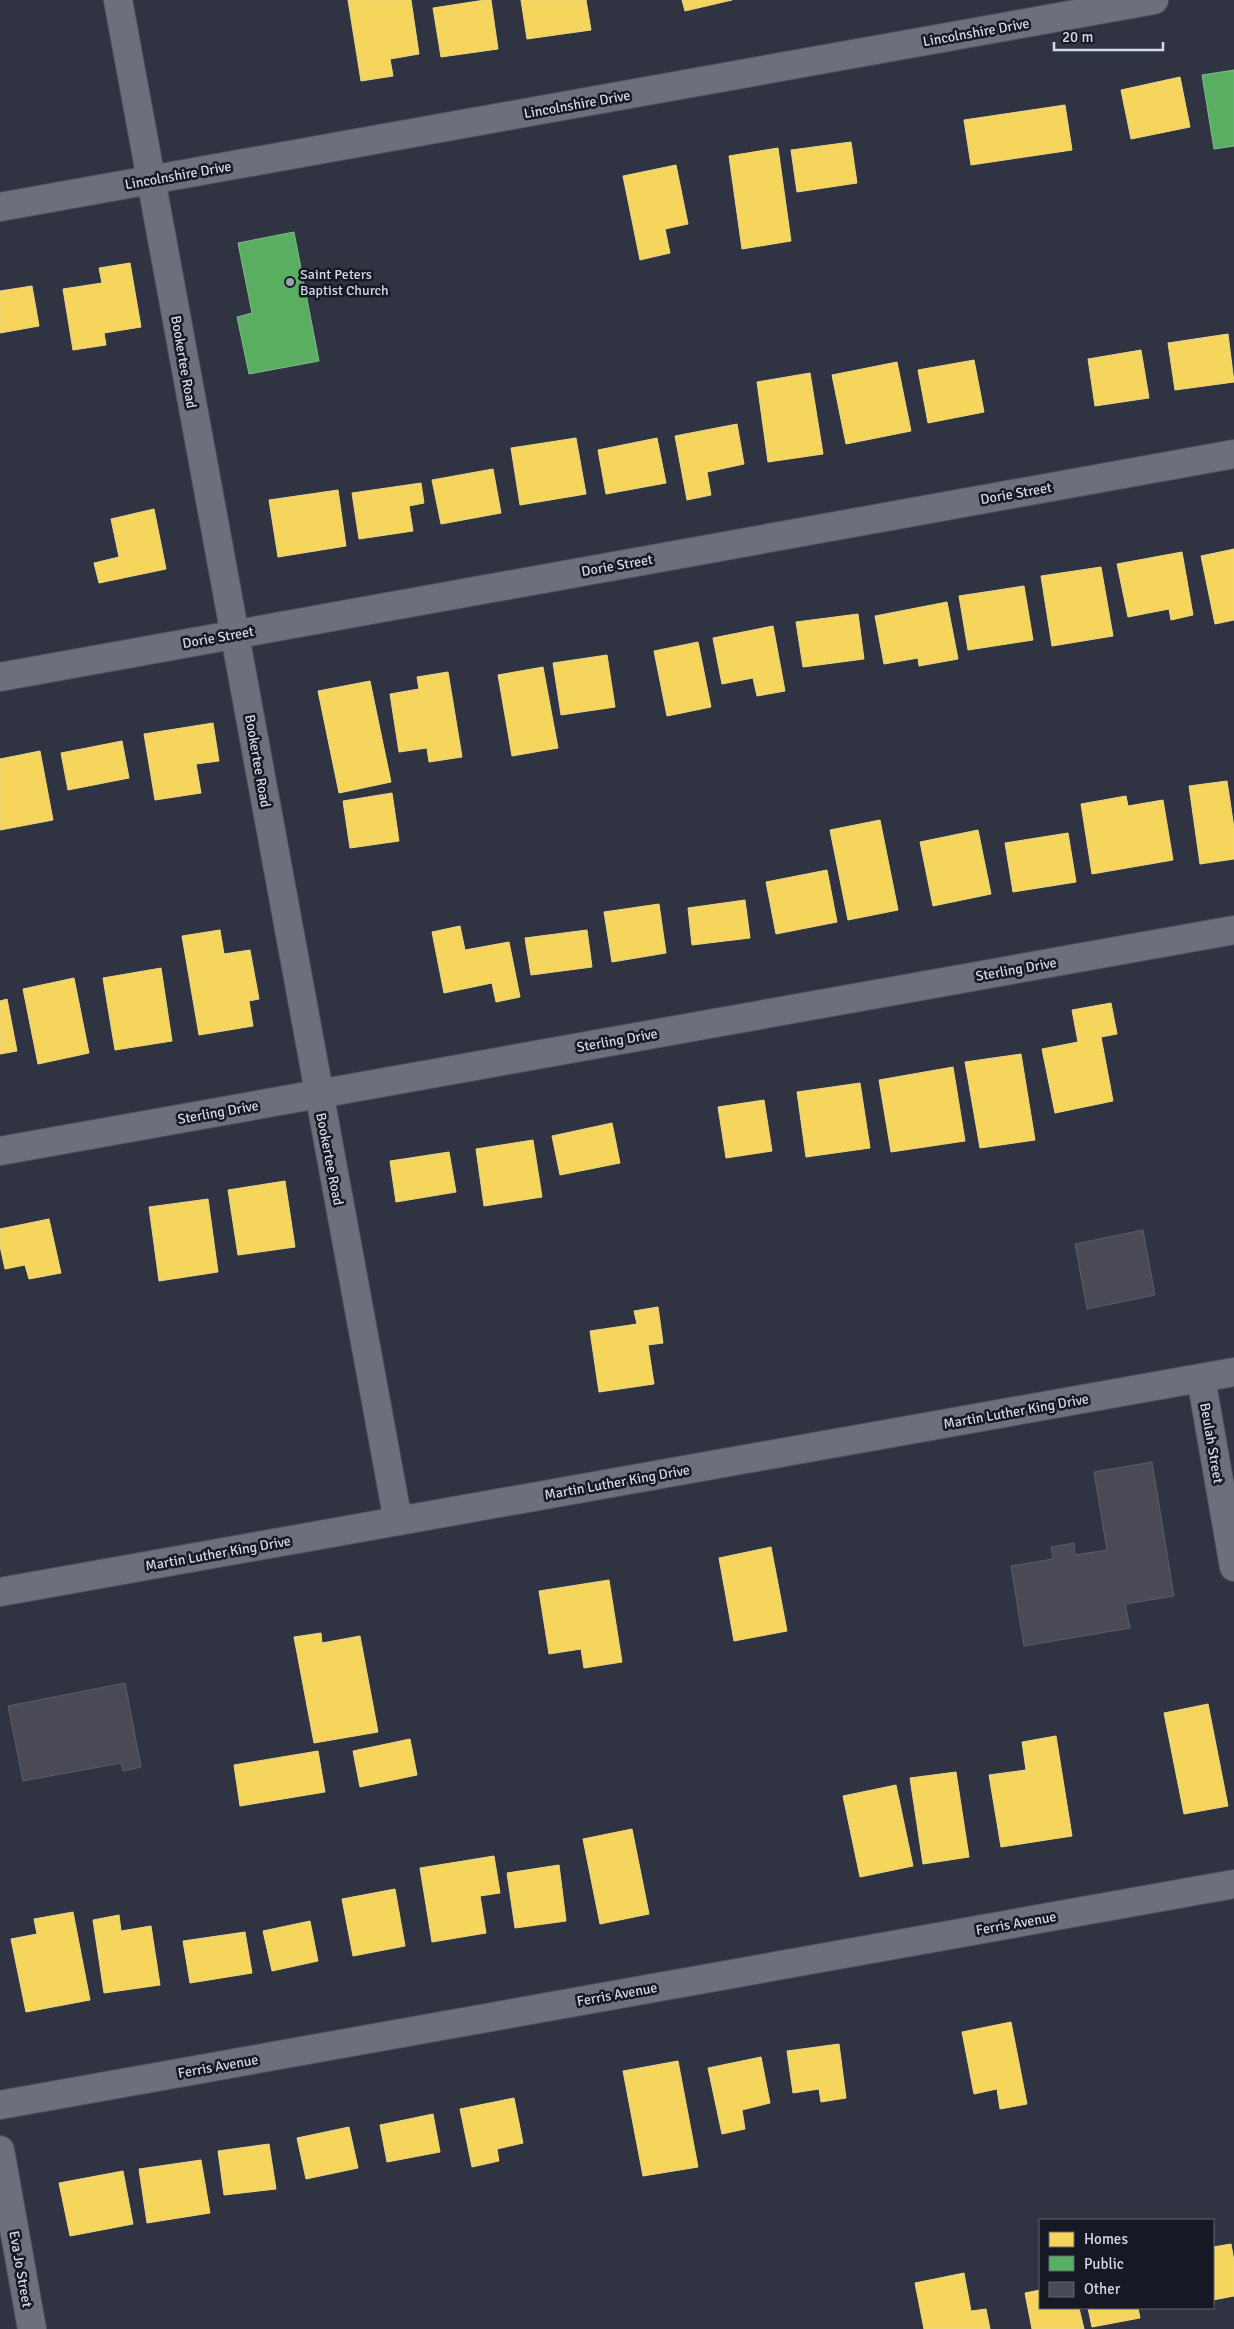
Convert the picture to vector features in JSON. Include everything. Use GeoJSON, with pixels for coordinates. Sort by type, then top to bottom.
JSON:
{"type":"FeatureCollection","features":[{"type":"Feature","properties":{"kind":"street","name":"Bookertee Road"},"geometry":{"type":"LineString","coordinates":[[118,0],[398,1521]]}},
{"type":"Feature","properties":{"kind":"street","name":"Lincolnshire Drive"},"geometry":{"type":"LineString","coordinates":[[0,207],[1154,0]]}},
{"type":"Feature","properties":{"kind":"street","name":"Dorie Street"},"geometry":{"type":"LineString","coordinates":[[0,677],[1234,454]]}},
{"type":"Feature","properties":{"kind":"street","name":"Sterling Drive"},"geometry":{"type":"LineString","coordinates":[[0,1151],[1234,930]]}},
{"type":"Feature","properties":{"kind":"street","name":"Martin Luther King Drive"},"geometry":{"type":"LineString","coordinates":[[0,1592],[1234,1372]]}},
{"type":"Feature","properties":{"kind":"street","name":"Beulah Street"},"geometry":{"type":"LineString","coordinates":[[1201,1378],[1234,1567]]}},
{"type":"Feature","properties":{"kind":"street","name":"Ferris Avenue"},"geometry":{"type":"LineString","coordinates":[[0,2105],[1234,1884]]}},
{"type":"Feature","properties":{"kind":"street","name":"Eva Jo Street"},"geometry":{"type":"LineString","coordinates":[[0,2150],[32,2329]]}},
{"type":"Feature","properties":{"kind":"building: Homes"},"geometry":{"type":"Polygon","coordinates":[[[348,0],[411,0],[419,54],[390,59],[393,76],[361,81],[348,0]]]}},
{"type":"Feature","properties":{"kind":"building: Homes"},"geometry":{"type":"Polygon","coordinates":[[[491,0],[498,49],[441,57],[433,8],[491,0]]]}},
{"type":"Feature","properties":{"kind":"building: Homes"},"geometry":{"type":"Polygon","coordinates":[[[521,0],[586,0],[591,30],[527,39],[521,0]]]}},
{"type":"Feature","properties":{"kind":"building: Homes"},"geometry":{"type":"Polygon","coordinates":[[[682,0],[732,0],[685,11],[682,0]]]}},
{"type":"Feature","properties":{"kind":"building: Homes"},"geometry":{"type":"Polygon","coordinates":[[[1180,77],[1190,127],[1131,139],[1121,90],[1180,77]]]}},
{"type":"Feature","properties":{"kind":"building: Homes"},"geometry":{"type":"Polygon","coordinates":[[[1065,105],[1072,150],[971,165],[964,120],[1065,105]]]}},
{"type":"Feature","properties":{"kind":"building: Homes"},"geometry":{"type":"Polygon","coordinates":[[[851,142],[857,183],[797,192],[791,150],[851,142]]]}},
{"type":"Feature","properties":{"kind":"building: Homes"},"geometry":{"type":"Polygon","coordinates":[[[778,148],[791,241],[742,249],[729,156],[778,148]]]}},
{"type":"Feature","properties":{"kind":"building: Homes"},"geometry":{"type":"Polygon","coordinates":[[[676,165],[688,224],[665,229],[670,253],[640,260],[623,176],[676,165]]]}},
{"type":"Feature","properties":{"kind":"building: Homes"},"geometry":{"type":"Polygon","coordinates":[[[130,263],[141,327],[104,333],[106,345],[73,350],[63,289],[102,283],[99,268],[130,263]]]}},
{"type":"Feature","properties":{"kind":"building: Homes"},"geometry":{"type":"Polygon","coordinates":[[[32,286],[39,326],[0,333],[0,291],[32,286]]]}},
{"type":"Feature","properties":{"kind":"building: Homes"},"geometry":{"type":"Polygon","coordinates":[[[1228,334],[1234,382],[1175,390],[1168,343],[1228,334]]]}},
{"type":"Feature","properties":{"kind":"building: Homes"},"geometry":{"type":"Polygon","coordinates":[[[1141,350],[1149,398],[1095,406],[1088,359],[1141,350]]]}},
{"type":"Feature","properties":{"kind":"building: Homes"},"geometry":{"type":"Polygon","coordinates":[[[974,360],[984,412],[928,423],[918,370],[974,360]]]}},
{"type":"Feature","properties":{"kind":"building: Homes"},"geometry":{"type":"Polygon","coordinates":[[[897,362],[911,431],[846,444],[832,375],[897,362]]]}},
{"type":"Feature","properties":{"kind":"building: Homes"},"geometry":{"type":"Polygon","coordinates":[[[810,373],[823,454],[768,462],[757,382],[810,373]]]}},
{"type":"Feature","properties":{"kind":"building: Homes"},"geometry":{"type":"Polygon","coordinates":[[[737,424],[744,464],[707,472],[711,495],[687,500],[675,436],[737,424]]]}},
{"type":"Feature","properties":{"kind":"building: Homes"},"geometry":{"type":"Polygon","coordinates":[[[576,438],[586,494],[520,505],[511,448],[576,438]]]}},
{"type":"Feature","properties":{"kind":"building: Homes"},"geometry":{"type":"Polygon","coordinates":[[[657,438],[666,483],[606,494],[598,450],[657,438]]]}},
{"type":"Feature","properties":{"kind":"building: Homes"},"geometry":{"type":"Polygon","coordinates":[[[493,469],[501,513],[441,524],[432,480],[493,469]]]}},
{"type":"Feature","properties":{"kind":"building: Homes"},"geometry":{"type":"Polygon","coordinates":[[[421,483],[424,503],[409,506],[413,531],[359,539],[352,493],[421,483]]]}},
{"type":"Feature","properties":{"kind":"building: Homes"},"geometry":{"type":"Polygon","coordinates":[[[338,490],[346,546],[278,557],[269,500],[338,490]]]}},
{"type":"Feature","properties":{"kind":"building: Homes"},"geometry":{"type":"Polygon","coordinates":[[[154,509],[166,569],[99,583],[94,563],[119,557],[111,519],[154,509]]]}},
{"type":"Feature","properties":{"kind":"building: Homes"},"geometry":{"type":"Polygon","coordinates":[[[1234,549],[1234,620],[1215,624],[1201,556],[1234,549]]]}},
{"type":"Feature","properties":{"kind":"building: Homes"},"geometry":{"type":"Polygon","coordinates":[[[1182,552],[1193,615],[1171,620],[1169,609],[1128,617],[1117,564],[1182,552]]]}},
{"type":"Feature","properties":{"kind":"building: Homes"},"geometry":{"type":"Polygon","coordinates":[[[1101,567],[1113,636],[1052,646],[1041,576],[1101,567]]]}},
{"type":"Feature","properties":{"kind":"building: Homes"},"geometry":{"type":"Polygon","coordinates":[[[1024,586],[1033,640],[968,650],[959,596],[1024,586]]]}},
{"type":"Feature","properties":{"kind":"building: Homes"},"geometry":{"type":"Polygon","coordinates":[[[947,602],[958,659],[919,666],[918,658],[884,664],[875,616],[947,602]]]}},
{"type":"Feature","properties":{"kind":"building: Homes"},"geometry":{"type":"Polygon","coordinates":[[[858,614],[864,659],[803,667],[796,622],[858,614]]]}},
{"type":"Feature","properties":{"kind":"building: Homes"},"geometry":{"type":"Polygon","coordinates":[[[773,626],[785,691],[757,696],[753,678],[722,684],[713,638],[773,626]]]}},
{"type":"Feature","properties":{"kind":"building: Homes"},"geometry":{"type":"Polygon","coordinates":[[[698,642],[711,707],[667,716],[654,651],[698,642]]]}},
{"type":"Feature","properties":{"kind":"building: Homes"},"geometry":{"type":"Polygon","coordinates":[[[607,655],[615,707],[561,715],[553,663],[607,655]]]}},
{"type":"Feature","properties":{"kind":"building: Homes"},"geometry":{"type":"Polygon","coordinates":[[[543,667],[558,748],[512,756],[498,675],[543,667]]]}},
{"type":"Feature","properties":{"kind":"building: Homes"},"geometry":{"type":"Polygon","coordinates":[[[448,672],[462,757],[429,762],[427,748],[399,752],[390,694],[419,689],[417,677],[448,672]]]}},
{"type":"Feature","properties":{"kind":"building: Homes"},"geometry":{"type":"Polygon","coordinates":[[[370,681],[391,782],[339,793],[318,691],[370,681]]]}},
{"type":"Feature","properties":{"kind":"building: Homes"},"geometry":{"type":"Polygon","coordinates":[[[213,723],[219,761],[196,764],[201,793],[155,800],[144,734],[213,723]]]}},
{"type":"Feature","properties":{"kind":"building: Homes"},"geometry":{"type":"Polygon","coordinates":[[[122,741],[129,778],[68,790],[61,753],[122,741]]]}},
{"type":"Feature","properties":{"kind":"building: Homes"},"geometry":{"type":"Polygon","coordinates":[[[40,751],[53,820],[0,830],[0,759],[40,751]]]}},
{"type":"Feature","properties":{"kind":"building: Homes"},"geometry":{"type":"Polygon","coordinates":[[[1227,781],[1234,828],[1234,859],[1200,864],[1189,786],[1227,781]]]}},
{"type":"Feature","properties":{"kind":"building: Homes"},"geometry":{"type":"Polygon","coordinates":[[[392,793],[399,841],[350,848],[343,801],[392,793]]]}},
{"type":"Feature","properties":{"kind":"building: Homes"},"geometry":{"type":"Polygon","coordinates":[[[1126,796],[1128,806],[1163,800],[1173,860],[1092,874],[1081,804],[1126,796]]]}},
{"type":"Feature","properties":{"kind":"building: Homes"},"geometry":{"type":"Polygon","coordinates":[[[880,820],[898,910],[848,920],[830,830],[880,820]]]}},
{"type":"Feature","properties":{"kind":"building: Homes"},"geometry":{"type":"Polygon","coordinates":[[[978,830],[991,894],[933,906],[920,842],[978,830]]]}},
{"type":"Feature","properties":{"kind":"building: Homes"},"geometry":{"type":"Polygon","coordinates":[[[1068,833],[1076,882],[1013,892],[1005,843],[1068,833]]]}},
{"type":"Feature","properties":{"kind":"building: Homes"},"geometry":{"type":"Polygon","coordinates":[[[827,870],[837,922],[776,934],[766,882],[827,870]]]}},
{"type":"Feature","properties":{"kind":"building: Homes"},"geometry":{"type":"Polygon","coordinates":[[[745,900],[750,938],[692,945],[688,908],[745,900]]]}},
{"type":"Feature","properties":{"kind":"building: Homes"},"geometry":{"type":"Polygon","coordinates":[[[659,904],[666,953],[612,962],[604,912],[659,904]]]}},
{"type":"Feature","properties":{"kind":"building: Homes"},"geometry":{"type":"Polygon","coordinates":[[[460,926],[465,950],[509,942],[520,997],[496,1002],[492,983],[444,993],[432,932],[460,926]]]}},
{"type":"Feature","properties":{"kind":"building: Homes"},"geometry":{"type":"Polygon","coordinates":[[[220,930],[224,954],[250,950],[259,999],[249,1001],[253,1026],[199,1035],[182,936],[220,930]]]}},
{"type":"Feature","properties":{"kind":"building: Homes"},"geometry":{"type":"Polygon","coordinates":[[[587,930],[592,967],[531,975],[525,938],[587,930]]]}},
{"type":"Feature","properties":{"kind":"building: Homes"},"geometry":{"type":"Polygon","coordinates":[[[161,968],[172,1041],[115,1050],[103,978],[161,968]]]}},
{"type":"Feature","properties":{"kind":"building: Homes"},"geometry":{"type":"Polygon","coordinates":[[[74,978],[89,1053],[38,1064],[23,989],[74,978]]]}},
{"type":"Feature","properties":{"kind":"building: Homes"},"geometry":{"type":"Polygon","coordinates":[[[7,999],[17,1051],[0,1054],[0,1001],[7,999]]]}},
{"type":"Feature","properties":{"kind":"building: Homes"},"geometry":{"type":"Polygon","coordinates":[[[1111,1003],[1117,1034],[1101,1037],[1113,1101],[1055,1113],[1042,1049],[1078,1042],[1072,1010],[1111,1003]]]}},
{"type":"Feature","properties":{"kind":"building: Homes"},"geometry":{"type":"Polygon","coordinates":[[[1021,1054],[1035,1140],[980,1148],[965,1062],[1021,1054]]]}},
{"type":"Feature","properties":{"kind":"building: Homes"},"geometry":{"type":"Polygon","coordinates":[[[953,1067],[965,1141],[891,1152],[879,1080],[953,1067]]]}},
{"type":"Feature","properties":{"kind":"building: Homes"},"geometry":{"type":"Polygon","coordinates":[[[860,1083],[870,1148],[806,1157],[797,1092],[860,1083]]]}},
{"type":"Feature","properties":{"kind":"building: Homes"},"geometry":{"type":"Polygon","coordinates":[[[764,1100],[772,1151],[726,1158],[718,1107],[764,1100]]]}},
{"type":"Feature","properties":{"kind":"building: Homes"},"geometry":{"type":"Polygon","coordinates":[[[612,1123],[620,1163],[560,1175],[552,1136],[612,1123]]]}},
{"type":"Feature","properties":{"kind":"building: Homes"},"geometry":{"type":"Polygon","coordinates":[[[533,1140],[542,1197],[484,1206],[476,1149],[533,1140]]]}},
{"type":"Feature","properties":{"kind":"building: Homes"},"geometry":{"type":"Polygon","coordinates":[[[449,1152],[456,1192],[396,1202],[390,1161],[449,1152]]]}},
{"type":"Feature","properties":{"kind":"building: Homes"},"geometry":{"type":"Polygon","coordinates":[[[285,1181],[295,1247],[238,1255],[228,1190],[285,1181]]]}},
{"type":"Feature","properties":{"kind":"building: Homes"},"geometry":{"type":"Polygon","coordinates":[[[208,1199],[218,1272],[159,1281],[149,1207],[208,1199]]]}},
{"type":"Feature","properties":{"kind":"building: Homes"},"geometry":{"type":"Polygon","coordinates":[[[49,1219],[61,1273],[29,1279],[25,1265],[5,1269],[0,1246],[0,1229],[49,1219]]]}},
{"type":"Feature","properties":{"kind":"building: Homes"},"geometry":{"type":"Polygon","coordinates":[[[658,1307],[663,1343],[648,1345],[654,1384],[599,1392],[590,1331],[637,1324],[634,1311],[658,1307]]]}},
{"type":"Feature","properties":{"kind":"building: Homes"},"geometry":{"type":"Polygon","coordinates":[[[771,1547],[787,1631],[734,1641],[719,1558],[771,1547]]]}},
{"type":"Feature","properties":{"kind":"building: Homes"},"geometry":{"type":"Polygon","coordinates":[[[609,1580],[622,1662],[584,1668],[581,1649],[549,1654],[539,1591],[609,1580]]]}},
{"type":"Feature","properties":{"kind":"building: Homes"},"geometry":{"type":"Polygon","coordinates":[[[321,1633],[322,1643],[360,1636],[378,1732],[314,1743],[294,1637],[321,1633]]]}},
{"type":"Feature","properties":{"kind":"building: Homes"},"geometry":{"type":"Polygon","coordinates":[[[1208,1704],[1228,1806],[1184,1814],[1164,1713],[1208,1704]]]}},
{"type":"Feature","properties":{"kind":"building: Homes"},"geometry":{"type":"Polygon","coordinates":[[[1056,1736],[1072,1836],[1001,1847],[989,1775],[1026,1770],[1022,1742],[1056,1736]]]}},
{"type":"Feature","properties":{"kind":"building: Homes"},"geometry":{"type":"Polygon","coordinates":[[[410,1739],[417,1775],[360,1787],[353,1751],[410,1739]]]}},
{"type":"Feature","properties":{"kind":"building: Homes"},"geometry":{"type":"Polygon","coordinates":[[[318,1751],[325,1792],[240,1806],[234,1765],[318,1751]]]}},
{"type":"Feature","properties":{"kind":"building: Homes"},"geometry":{"type":"Polygon","coordinates":[[[956,1772],[969,1857],[923,1864],[910,1778],[956,1772]]]}},
{"type":"Feature","properties":{"kind":"building: Homes"},"geometry":{"type":"Polygon","coordinates":[[[896,1785],[913,1866],[860,1877],[843,1796],[896,1785]]]}},
{"type":"Feature","properties":{"kind":"building: Homes"},"geometry":{"type":"Polygon","coordinates":[[[632,1829],[649,1914],[600,1924],[583,1839],[632,1829]]]}},
{"type":"Feature","properties":{"kind":"building: Homes"},"geometry":{"type":"Polygon","coordinates":[[[494,1856],[500,1893],[480,1896],[486,1933],[432,1942],[420,1868],[494,1856]]]}},
{"type":"Feature","properties":{"kind":"building: Homes"},"geometry":{"type":"Polygon","coordinates":[[[559,1865],[566,1921],[515,1928],[507,1873],[559,1865]]]}},
{"type":"Feature","properties":{"kind":"building: Homes"},"geometry":{"type":"Polygon","coordinates":[[[395,1889],[405,1946],[353,1956],[342,1899],[395,1889]]]}},
{"type":"Feature","properties":{"kind":"building: Homes"},"geometry":{"type":"Polygon","coordinates":[[[73,1912],[90,2000],[26,2012],[11,1939],[37,1934],[34,1919],[73,1912]]]}},
{"type":"Feature","properties":{"kind":"building: Homes"},"geometry":{"type":"Polygon","coordinates":[[[119,1915],[121,1931],[151,1926],[160,1985],[104,1993],[93,1920],[119,1915]]]}},
{"type":"Feature","properties":{"kind":"building: Homes"},"geometry":{"type":"Polygon","coordinates":[[[310,1921],[318,1961],[272,1971],[263,1931],[310,1921]]]}},
{"type":"Feature","properties":{"kind":"building: Homes"},"geometry":{"type":"Polygon","coordinates":[[[245,1932],[252,1973],[190,1983],[183,1941],[245,1932]]]}},
{"type":"Feature","properties":{"kind":"building: Homes"},"geometry":{"type":"Polygon","coordinates":[[[1011,2022],[1027,2104],[1000,2109],[997,2089],[974,2094],[962,2032],[1011,2022]]]}},
{"type":"Feature","properties":{"kind":"building: Homes"},"geometry":{"type":"Polygon","coordinates":[[[839,2044],[846,2098],[821,2102],[819,2089],[793,2093],[787,2051],[839,2044]]]}},
{"type":"Feature","properties":{"kind":"building: Homes"},"geometry":{"type":"Polygon","coordinates":[[[761,2057],[770,2103],[742,2110],[745,2129],[722,2134],[708,2068],[761,2057]]]}},
{"type":"Feature","properties":{"kind":"building: Homes"},"geometry":{"type":"Polygon","coordinates":[[[678,2061],[698,2167],[643,2176],[623,2071],[678,2061]]]}},
{"type":"Feature","properties":{"kind":"building: Homes"},"geometry":{"type":"Polygon","coordinates":[[[514,2098],[523,2143],[497,2149],[499,2161],[472,2167],[460,2109],[514,2098]]]}},
{"type":"Feature","properties":{"kind":"building: Homes"},"geometry":{"type":"Polygon","coordinates":[[[433,2114],[440,2152],[387,2162],[380,2125],[433,2114]]]}},
{"type":"Feature","properties":{"kind":"building: Homes"},"geometry":{"type":"Polygon","coordinates":[[[349,2127],[358,2168],[306,2179],[297,2138],[349,2127]]]}},
{"type":"Feature","properties":{"kind":"building: Homes"},"geometry":{"type":"Polygon","coordinates":[[[269,2144],[276,2189],[224,2195],[218,2151],[269,2144]]]}},
{"type":"Feature","properties":{"kind":"building: Homes"},"geometry":{"type":"Polygon","coordinates":[[[201,2160],[210,2213],[147,2223],[139,2169],[201,2160]]]}},
{"type":"Feature","properties":{"kind":"building: Homes"},"geometry":{"type":"Polygon","coordinates":[[[123,2171],[133,2224],[70,2236],[59,2183],[123,2171]]]}},
{"type":"Feature","properties":{"kind":"building: Homes"},"geometry":{"type":"Polygon","coordinates":[[[1231,2244],[1234,2261],[1234,2296],[1214,2300],[1214,2247],[1231,2244]]]}},
{"type":"Feature","properties":{"kind":"building: Homes"},"geometry":{"type":"Polygon","coordinates":[[[964,2273],[971,2311],[986,2309],[990,2329],[924,2329],[915,2283],[964,2273]]]}},
{"type":"Feature","properties":{"kind":"building: Homes"},"geometry":{"type":"Polygon","coordinates":[[[1039,2290],[1039,2309],[1079,2309],[1084,2329],[1032,2329],[1025,2293],[1039,2290]]]}},
{"type":"Feature","properties":{"kind":"building: Homes"},"geometry":{"type":"Polygon","coordinates":[[[1088,2309],[1138,2309],[1140,2318],[1092,2327],[1088,2309]]]}},
{"type":"Feature","properties":{"kind":"building: Public"},"geometry":{"type":"Polygon","coordinates":[[[1234,70],[1234,146],[1214,149],[1202,75],[1234,70]]]}},
{"type":"Feature","properties":{"kind":"building: Public"},"geometry":{"type":"Polygon","coordinates":[[[294,232],[319,361],[249,374],[237,317],[252,313],[238,243],[294,232]]]}},
{"type":"Feature","properties":{"kind":"building: Other"},"geometry":{"type":"Polygon","coordinates":[[[1143,1230],[1155,1295],[1087,1309],[1075,1244],[1143,1230]]]}},
{"type":"Feature","properties":{"kind":"building: Other"},"geometry":{"type":"Polygon","coordinates":[[[1152,1462],[1174,1596],[1125,1604],[1130,1628],[1024,1646],[1011,1566],[1053,1559],[1051,1547],[1074,1543],[1075,1555],[1107,1550],[1094,1472],[1152,1462]]]}},
{"type":"Feature","properties":{"kind":"building: Other"},"geometry":{"type":"Polygon","coordinates":[[[125,1683],[141,1767],[123,1771],[121,1763],[23,1781],[8,1706],[125,1683]]]}},
{"type":"Feature","properties":{"kind":"place","name":"Saint Peters Baptist Church"},"geometry":{"type":"Point","coordinates":[290,282]}}]}
